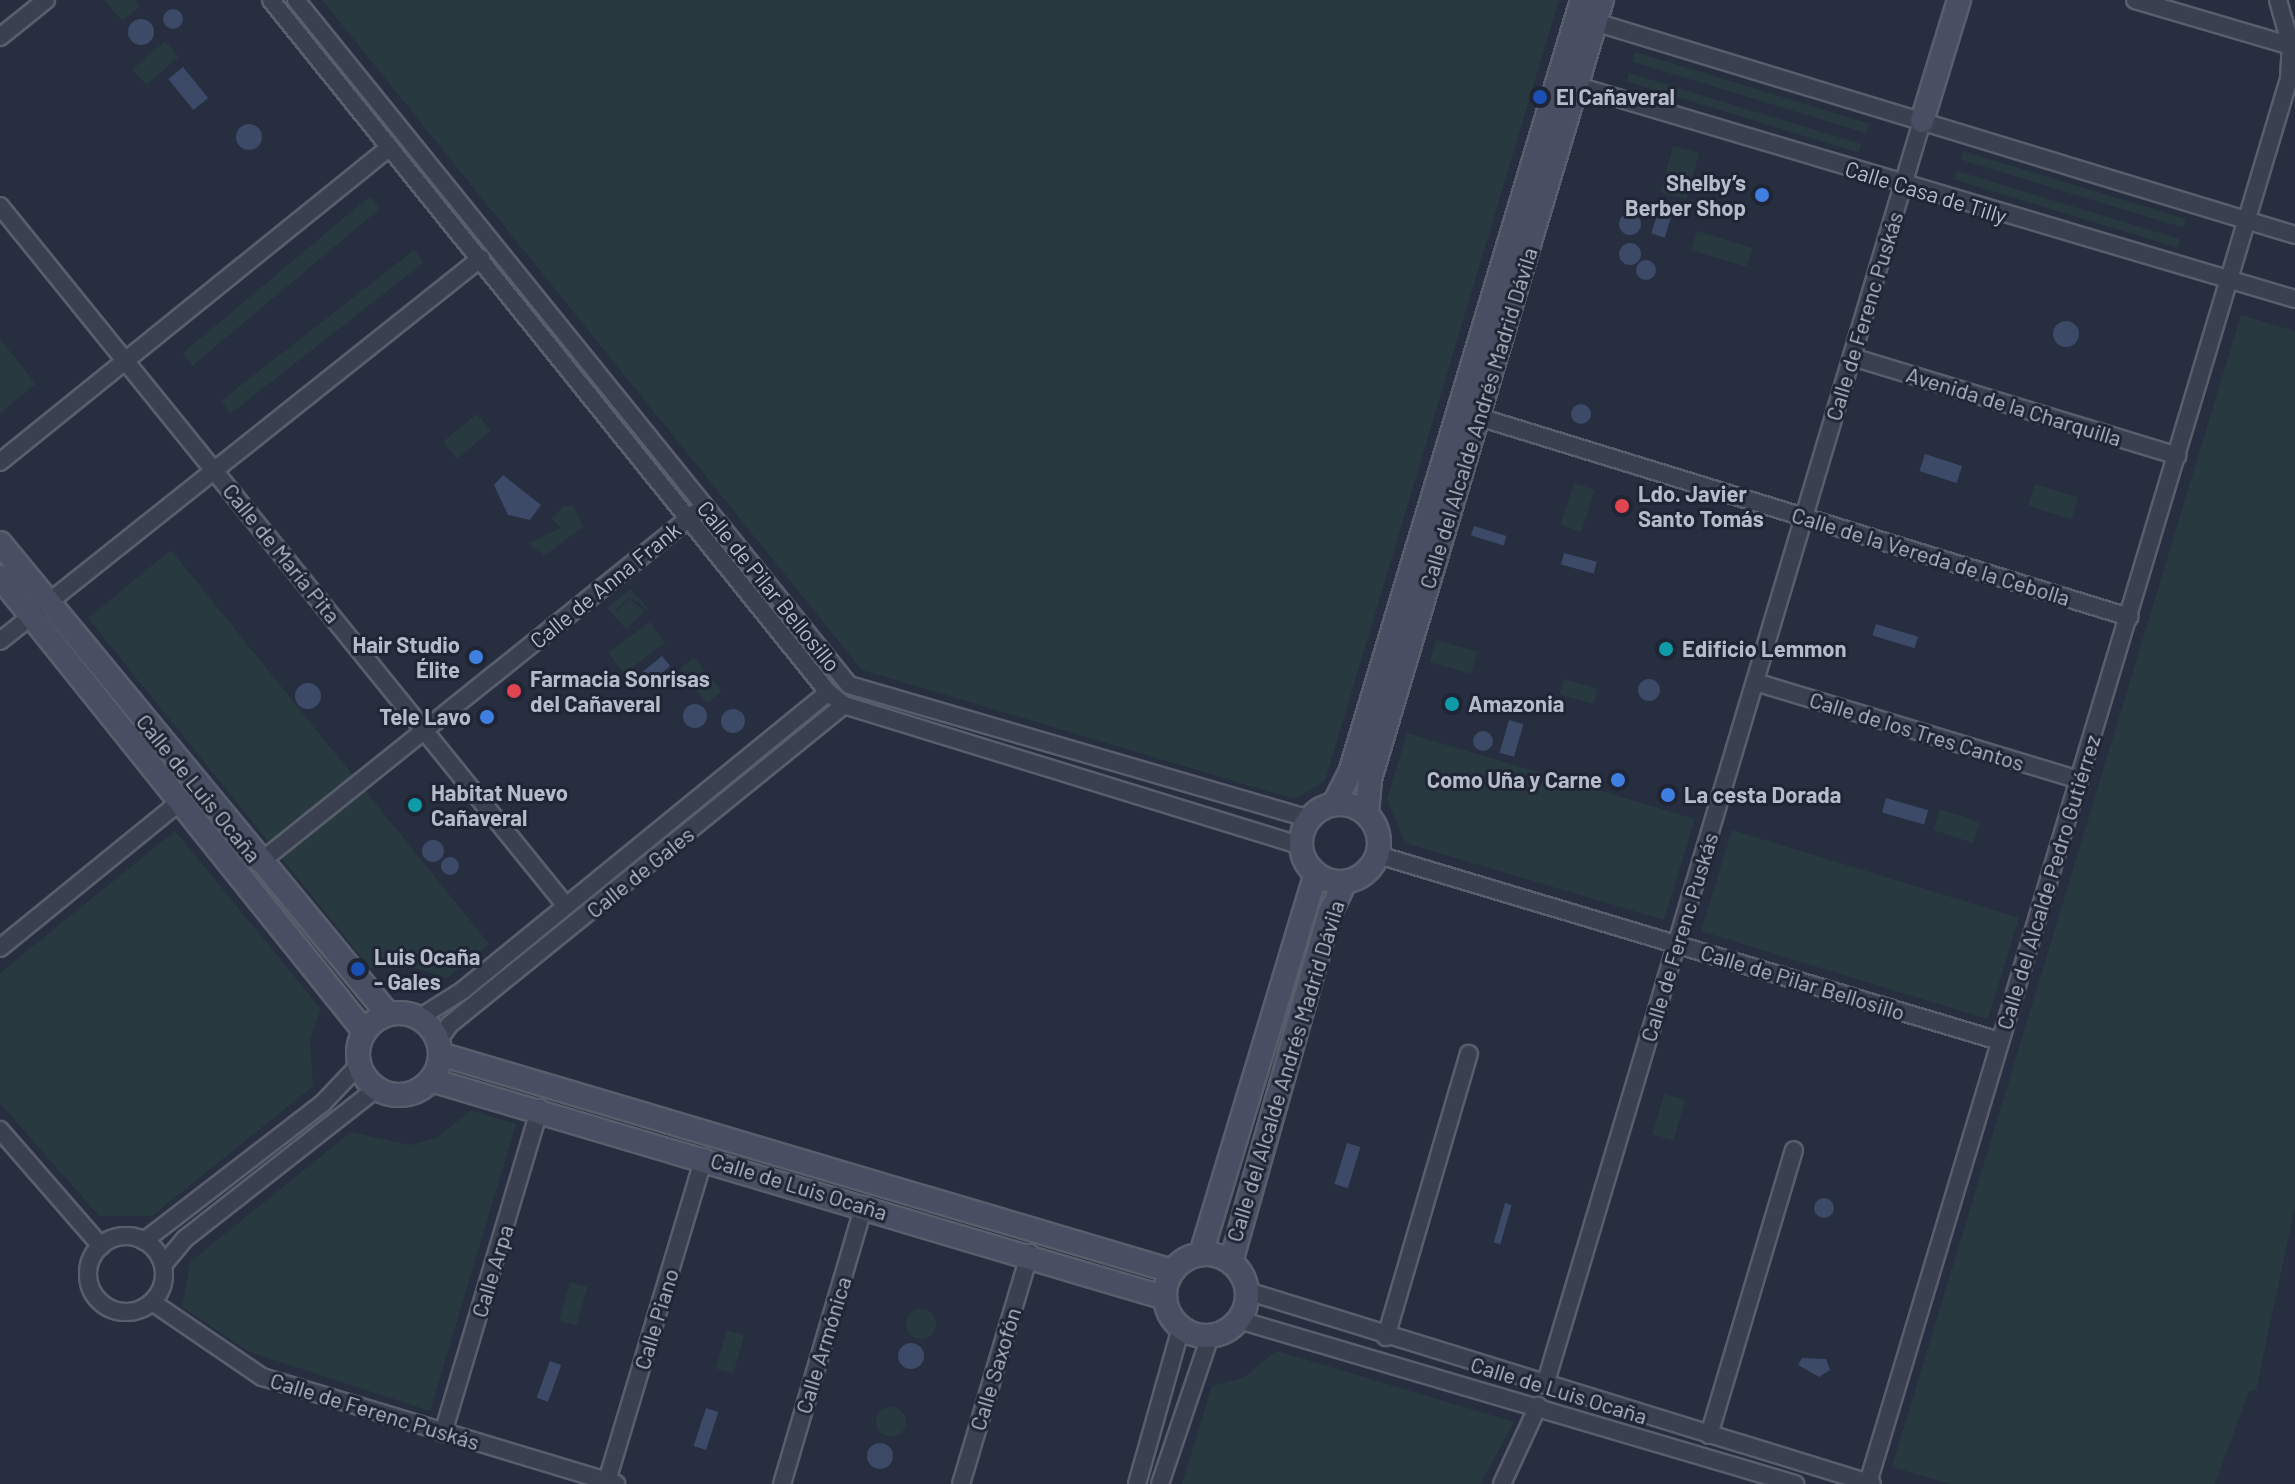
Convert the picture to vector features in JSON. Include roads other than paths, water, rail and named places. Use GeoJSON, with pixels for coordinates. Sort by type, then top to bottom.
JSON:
{"type":"FeatureCollection","features":[{"type":"Feature","properties":{"kind":"main road","name":"Calle del Alcalde Andrés Madrid Dávila"},"geometry":{"type":"LineString","coordinates":[[1334,804],[1347,782],[1467,414],[1568,83],[1585,13],[1602,0]]}},
{"type":"Feature","properties":{"kind":"main road"},"geometry":{"type":"LineString","coordinates":[[1922,121],[1959,0]]}},
{"type":"Feature","properties":{"kind":"main road","name":"Calle del Alcalde Andrés Madrid Dávila"},"geometry":{"type":"LineString","coordinates":[[1367,814],[1370,779],[1467,414]]}},
{"type":"Feature","properties":{"kind":"main road","name":"Calle de Luis Ocaña"},"geometry":{"type":"LineString","coordinates":[[4,560],[181,801],[364,1031]]}},
{"type":"Feature","properties":{"kind":"main road","name":"Calle de Luis Ocaña"},"geometry":{"type":"LineString","coordinates":[[40,610],[388,1014]]}},
{"type":"Feature","properties":{"kind":"main road"},"geometry":{"type":"LineString","coordinates":[[1334,804],[1367,814],[1379,837],[1378,855],[1369,870],[1345,882],[1316,874],[1301,846],[1309,819],[1334,804]]}},
{"type":"Feature","properties":{"kind":"main road","name":"Calle del Alcalde Andrés Madrid Dávila"},"geometry":{"type":"LineString","coordinates":[[1201,1254],[1316,874]]}},
{"type":"Feature","properties":{"kind":"main road","name":"Calle del Alcalde Andrés Madrid Dávila"},"geometry":{"type":"LineString","coordinates":[[1231,1262],[1316,958],[1345,882]]}},
{"type":"Feature","properties":{"kind":"main road"},"geometry":{"type":"LineString","coordinates":[[388,1014],[419,1018],[439,1047],[431,1080],[405,1095],[376,1089],[359,1065],[364,1031],[388,1014]]}},
{"type":"Feature","properties":{"kind":"main road","name":"Calle de Luis Ocaña"},"geometry":{"type":"LineString","coordinates":[[439,1047],[1172,1271]]}},
{"type":"Feature","properties":{"kind":"main road","name":"Calle de Luis Ocaña"},"geometry":{"type":"LineString","coordinates":[[431,1080],[540,1108],[1030,1253],[1165,1298]]}},
{"type":"Feature","properties":{"kind":"main road"},"geometry":{"type":"LineString","coordinates":[[1201,1254],[1231,1262],[1247,1291],[1239,1320],[1210,1336],[1181,1327],[1165,1298],[1172,1271],[1201,1254]]}},
{"type":"Feature","properties":{"kind":"street"},"geometry":{"type":"LineString","coordinates":[[0,37],[46,0]]}},
{"type":"Feature","properties":{"kind":"street","name":"Calle de Pilar Bellosillo"},"geometry":{"type":"LineString","coordinates":[[271,0],[828,692],[844,705],[1301,846]]}},
{"type":"Feature","properties":{"kind":"street","name":"Calle de Pilar Bellosillo"},"geometry":{"type":"LineString","coordinates":[[296,0],[849,685],[1309,819]]}},
{"type":"Feature","properties":{"kind":"street"},"geometry":{"type":"LineString","coordinates":[[2135,0],[2291,46]]}},
{"type":"Feature","properties":{"kind":"street"},"geometry":{"type":"LineString","coordinates":[[2278,0],[2291,46]]}},
{"type":"Feature","properties":{"kind":"street"},"geometry":{"type":"LineString","coordinates":[[1585,13],[1922,121],[2295,235]]}},
{"type":"Feature","properties":{"kind":"street","name":"Calle del Alcalde Pedro Gutiérrez"},"geometry":{"type":"LineString","coordinates":[[1870,1483],[1999,1041],[2289,79],[2291,46]]}},
{"type":"Feature","properties":{"kind":"street","name":"Calle Casa de Tilly"},"geometry":{"type":"LineString","coordinates":[[1568,83],[2295,299]]}},
{"type":"Feature","properties":{"kind":"street","name":"Calle de Ferenc Puskás"},"geometry":{"type":"LineString","coordinates":[[1545,1385],[1922,121]]}},
{"type":"Feature","properties":{"kind":"street"},"geometry":{"type":"LineString","coordinates":[[0,462],[390,147]]}},
{"type":"Feature","properties":{"kind":"street","name":"Calle de María Pita"},"geometry":{"type":"LineString","coordinates":[[0,206],[566,906]]}},
{"type":"Feature","properties":{"kind":"street"},"geometry":{"type":"LineString","coordinates":[[0,641],[481,258]]}},
{"type":"Feature","properties":{"kind":"street","name":"Avenida de la Charquilla"},"geometry":{"type":"LineString","coordinates":[[1852,357],[2177,456]]}},
{"type":"Feature","properties":{"kind":"street","name":"Calle de la Vereda de la Cebolla"},"geometry":{"type":"LineString","coordinates":[[1467,414],[2129,617]]}},
{"type":"Feature","properties":{"kind":"street","name":"Calle de Anna Frank"},"geometry":{"type":"LineString","coordinates":[[259,863],[704,505]]}},
{"type":"Feature","properties":{"kind":"street","name":"Calle de los Tres Cantos"},"geometry":{"type":"LineString","coordinates":[[1755,682],[2080,780]]}},
{"type":"Feature","properties":{"kind":"street","name":"Calle de Gales"},"geometry":{"type":"LineString","coordinates":[[419,1018],[566,906],[828,692]]}},
{"type":"Feature","properties":{"kind":"street","name":"Calle de Gales"},"geometry":{"type":"LineString","coordinates":[[439,1047],[449,1025],[844,705]]}},
{"type":"Feature","properties":{"kind":"street"},"geometry":{"type":"LineString","coordinates":[[0,948],[181,801]]}},
{"type":"Feature","properties":{"kind":"street","name":"Calle de Pilar Bellosillo"},"geometry":{"type":"LineString","coordinates":[[1378,855],[1999,1041]]}},
{"type":"Feature","properties":{"kind":"street"},"geometry":{"type":"LineString","coordinates":[[1386,1337],[1469,1054]]}},
{"type":"Feature","properties":{"kind":"street"},"geometry":{"type":"LineString","coordinates":[[144,1241],[311,1113],[359,1065]]}},
{"type":"Feature","properties":{"kind":"street"},"geometry":{"type":"LineString","coordinates":[[163,1265],[144,1241],[122,1237],[101,1246],[88,1277],[97,1299],[130,1312],[152,1302],[163,1265],[186,1238],[376,1089]]}},
{"type":"Feature","properties":{"kind":"street","name":"Calle Arpa"},"geometry":{"type":"LineString","coordinates":[[443,1433],[540,1108]]}},
{"type":"Feature","properties":{"kind":"street"},"geometry":{"type":"LineString","coordinates":[[0,1130],[101,1246]]}},
{"type":"Feature","properties":{"kind":"street"},"geometry":{"type":"LineString","coordinates":[[1709,1435],[1794,1150]]}},
{"type":"Feature","properties":{"kind":"street","name":"Calle Piano"},"geometry":{"type":"LineString","coordinates":[[612,1483],[704,1157]]}},
{"type":"Feature","properties":{"kind":"street","name":"Calle Armónica"},"geometry":{"type":"LineString","coordinates":[[782,1484],[864,1205]]}},
{"type":"Feature","properties":{"kind":"street","name":"Calle Saxofón"},"geometry":{"type":"LineString","coordinates":[[961,1484],[1030,1253]]}},
{"type":"Feature","properties":{"kind":"street","name":"Calle de Luis Ocaña"},"geometry":{"type":"LineString","coordinates":[[1247,1291],[1386,1337],[1870,1483]]}},
{"type":"Feature","properties":{"kind":"street","name":"Calle de Ferenc Puskás"},"geometry":{"type":"LineString","coordinates":[[152,1302],[262,1377],[612,1483]]}},
{"type":"Feature","properties":{"kind":"street","name":"Calle de Luis Ocaña"},"geometry":{"type":"LineString","coordinates":[[1239,1320],[1795,1484]]}},
{"type":"Feature","properties":{"kind":"street"},"geometry":{"type":"LineString","coordinates":[[1137,1484],[1181,1327]]}},
{"type":"Feature","properties":{"kind":"street"},"geometry":{"type":"LineString","coordinates":[[1160,1484],[1210,1336]]}},
{"type":"Feature","properties":{"kind":"street"},"geometry":{"type":"LineString","coordinates":[[1502,1484],[1538,1406]]}},
{"type":"Feature","properties":{"kind":"water"},"geometry":{"type":"Polygon","coordinates":[[[173,9],[180,12],[183,19],[180,26],[173,29],[166,26],[163,19],[166,12],[173,9]]]}},
{"type":"Feature","properties":{"kind":"water"},"geometry":{"type":"Polygon","coordinates":[[[141,19],[150,23],[154,32],[150,41],[141,45],[132,41],[128,32],[132,23],[141,19]]]}},
{"type":"Feature","properties":{"kind":"water"},"geometry":{"type":"Polygon","coordinates":[[[183,67],[208,98],[193,110],[168,79],[183,67]]]}},
{"type":"Feature","properties":{"kind":"water"},"geometry":{"type":"Polygon","coordinates":[[[249,124],[258,128],[262,137],[258,146],[249,150],[240,146],[236,137],[240,128],[249,124]]]}},
{"type":"Feature","properties":{"kind":"water"},"geometry":{"type":"Polygon","coordinates":[[[1661,202],[1674,206],[1665,238],[1651,234],[1661,202]]]}},
{"type":"Feature","properties":{"kind":"water"},"geometry":{"type":"Polygon","coordinates":[[[1630,213],[1638,216],[1641,224],[1638,232],[1630,235],[1622,232],[1619,224],[1622,216],[1630,213]]]}},
{"type":"Feature","properties":{"kind":"water"},"geometry":{"type":"Polygon","coordinates":[[[1630,243],[1638,246],[1641,254],[1638,262],[1630,265],[1622,262],[1619,254],[1622,246],[1630,243]]]}},
{"type":"Feature","properties":{"kind":"water"},"geometry":{"type":"Polygon","coordinates":[[[1646,260],[1653,263],[1656,270],[1653,277],[1646,280],[1639,277],[1636,270],[1639,263],[1646,260]]]}},
{"type":"Feature","properties":{"kind":"water"},"geometry":{"type":"Polygon","coordinates":[[[2066,321],[2075,325],[2079,334],[2075,343],[2066,347],[2057,343],[2053,334],[2057,325],[2066,321]]]}},
{"type":"Feature","properties":{"kind":"water"},"geometry":{"type":"Polygon","coordinates":[[[1581,404],[1588,407],[1591,414],[1588,421],[1581,424],[1574,421],[1571,414],[1574,407],[1581,404]]]}},
{"type":"Feature","properties":{"kind":"water"},"geometry":{"type":"Polygon","coordinates":[[[1925,454],[1962,466],[1957,483],[1919,471],[1925,454]]]}},
{"type":"Feature","properties":{"kind":"water"},"geometry":{"type":"Polygon","coordinates":[[[503,475],[541,505],[530,520],[508,515],[494,485],[503,475]]]}},
{"type":"Feature","properties":{"kind":"water"},"geometry":{"type":"Polygon","coordinates":[[[1474,526],[1507,536],[1504,546],[1471,536],[1474,526]]]}},
{"type":"Feature","properties":{"kind":"water"},"geometry":{"type":"Polygon","coordinates":[[[1564,553],[1597,562],[1594,573],[1561,565],[1564,553]]]}},
{"type":"Feature","properties":{"kind":"water"},"geometry":{"type":"Polygon","coordinates":[[[1876,624],[1918,637],[1915,648],[1872,635],[1876,624]]]}},
{"type":"Feature","properties":{"kind":"water"},"geometry":{"type":"Polygon","coordinates":[[[662,656],[670,666],[644,687],[636,677],[662,656]]]}},
{"type":"Feature","properties":{"kind":"water"},"geometry":{"type":"Polygon","coordinates":[[[1649,679],[1657,682],[1660,690],[1657,698],[1649,701],[1641,698],[1638,690],[1641,682],[1649,679]]]}},
{"type":"Feature","properties":{"kind":"water"},"geometry":{"type":"Polygon","coordinates":[[[308,683],[317,687],[321,696],[317,705],[308,709],[299,705],[295,696],[299,687],[308,683]]]}},
{"type":"Feature","properties":{"kind":"water"},"geometry":{"type":"Polygon","coordinates":[[[695,704],[703,708],[707,716],[703,724],[695,728],[687,724],[683,716],[687,708],[695,704]]]}},
{"type":"Feature","properties":{"kind":"water"},"geometry":{"type":"Polygon","coordinates":[[[733,709],[741,713],[745,721],[741,729],[733,733],[725,729],[721,721],[725,713],[733,709]]]}},
{"type":"Feature","properties":{"kind":"water"},"geometry":{"type":"Polygon","coordinates":[[[1509,720],[1523,724],[1514,757],[1500,753],[1509,720]]]}},
{"type":"Feature","properties":{"kind":"water"},"geometry":{"type":"Polygon","coordinates":[[[1483,731],[1490,734],[1493,741],[1490,748],[1483,751],[1476,748],[1473,741],[1476,734],[1483,731]]]}},
{"type":"Feature","properties":{"kind":"water"},"geometry":{"type":"Polygon","coordinates":[[[1886,798],[1928,810],[1924,825],[1882,812],[1886,798]]]}},
{"type":"Feature","properties":{"kind":"water"},"geometry":{"type":"Polygon","coordinates":[[[433,840],[441,843],[444,851],[441,859],[433,862],[425,859],[422,851],[425,843],[433,840]]]}},
{"type":"Feature","properties":{"kind":"water"},"geometry":{"type":"Polygon","coordinates":[[[450,857],[459,866],[450,875],[441,866],[450,857]]]}},
{"type":"Feature","properties":{"kind":"water"},"geometry":{"type":"Polygon","coordinates":[[[1347,1143],[1360,1147],[1348,1188],[1334,1184],[1347,1143]]]}},
{"type":"Feature","properties":{"kind":"water"},"geometry":{"type":"Polygon","coordinates":[[[1824,1198],[1831,1201],[1834,1208],[1831,1215],[1824,1218],[1817,1215],[1814,1208],[1817,1201],[1824,1198]]]}},
{"type":"Feature","properties":{"kind":"water"},"geometry":{"type":"Polygon","coordinates":[[[1505,1203],[1512,1205],[1500,1244],[1494,1242],[1505,1203]]]}},
{"type":"Feature","properties":{"kind":"water"},"geometry":{"type":"Polygon","coordinates":[[[911,1343],[920,1347],[924,1356],[920,1365],[911,1369],[902,1365],[898,1356],[902,1347],[911,1343]]]}},
{"type":"Feature","properties":{"kind":"water"},"geometry":{"type":"Polygon","coordinates":[[[1802,1358],[1826,1359],[1830,1370],[1819,1377],[1798,1365],[1802,1358]]]}},
{"type":"Feature","properties":{"kind":"water"},"geometry":{"type":"Polygon","coordinates":[[[550,1361],[561,1365],[548,1402],[537,1398],[550,1361]]]}},
{"type":"Feature","properties":{"kind":"water"},"geometry":{"type":"Polygon","coordinates":[[[706,1408],[718,1412],[706,1450],[694,1446],[706,1408]]]}},
{"type":"Feature","properties":{"kind":"water"},"geometry":{"type":"Polygon","coordinates":[[[880,1443],[889,1447],[893,1456],[889,1465],[880,1469],[871,1465],[867,1456],[871,1447],[880,1443]]]}},
{"type":"Feature","properties":{"kind":"place","name":"El Cañaveral"},"geometry":{"type":"Point","coordinates":[1540,97]}},
{"type":"Feature","properties":{"kind":"place","name":"Shelby’s Berber Shop"},"geometry":{"type":"Point","coordinates":[1762,195]}},
{"type":"Feature","properties":{"kind":"place","name":"Ldo. Javier Santo Tomás"},"geometry":{"type":"Point","coordinates":[1622,506]}},
{"type":"Feature","properties":{"kind":"place","name":"Edificio Lemmon"},"geometry":{"type":"Point","coordinates":[1666,649]}},
{"type":"Feature","properties":{"kind":"place","name":"Hair Studio Élite"},"geometry":{"type":"Point","coordinates":[476,657]}},
{"type":"Feature","properties":{"kind":"place","name":"Farmacia Sonrisas del Cañaveral"},"geometry":{"type":"Point","coordinates":[514,691]}},
{"type":"Feature","properties":{"kind":"place","name":"Amazonia"},"geometry":{"type":"Point","coordinates":[1452,704]}},
{"type":"Feature","properties":{"kind":"place","name":"Tele Lavo"},"geometry":{"type":"Point","coordinates":[487,717]}},
{"type":"Feature","properties":{"kind":"place","name":"Como Uña y Carne"},"geometry":{"type":"Point","coordinates":[1618,780]}},
{"type":"Feature","properties":{"kind":"place","name":"La cesta Dorada"},"geometry":{"type":"Point","coordinates":[1668,795]}},
{"type":"Feature","properties":{"kind":"place","name":"Habitat Nuevo Cañaveral"},"geometry":{"type":"Point","coordinates":[415,805]}},
{"type":"Feature","properties":{"kind":"place","name":"Luis Ocaña - Gales"},"geometry":{"type":"Point","coordinates":[358,969]}}]}
